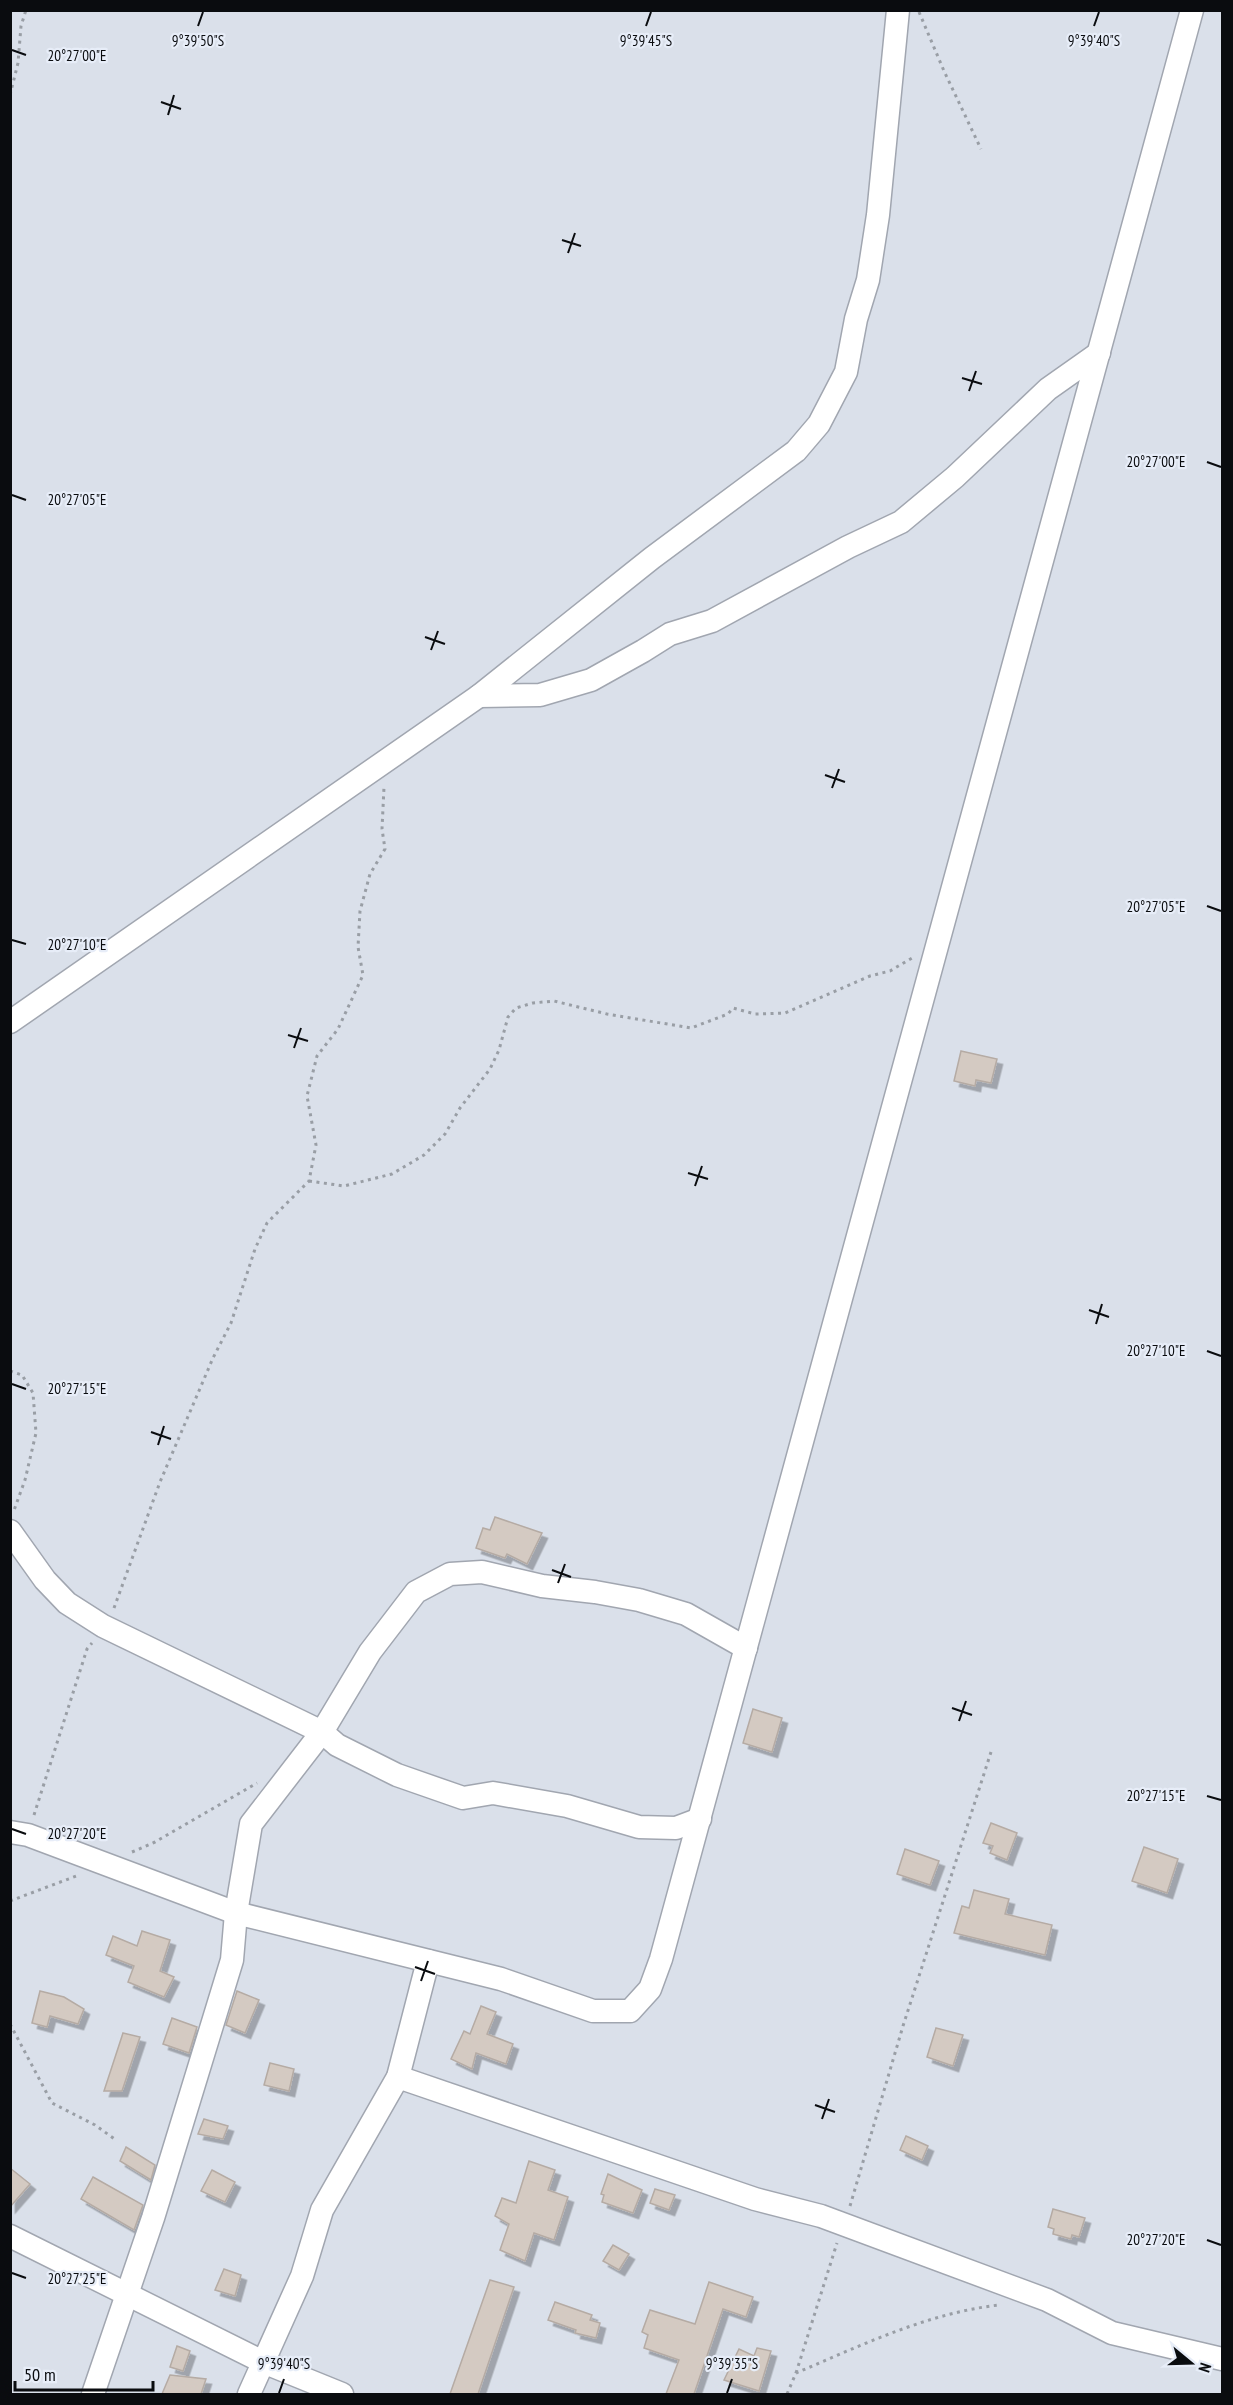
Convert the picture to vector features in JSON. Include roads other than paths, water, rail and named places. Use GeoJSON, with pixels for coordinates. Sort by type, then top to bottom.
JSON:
{"type":"FeatureCollection","features":[{"type":"Feature","properties":{"kind":"street"},"geometry":{"type":"LineString","coordinates":[[10,1022],[479,696],[652,558],[796,451],[819,424],[846,372],[856,320],[868,280],[878,214],[898,10]]}},
{"type":"Feature","properties":{"kind":"street"},"geometry":{"type":"LineString","coordinates":[[19,1834],[236,1913],[501,1979],[593,2011],[630,2011],[650,1989],[661,1959],[700,1819],[1192,10]]}},
{"type":"Feature","properties":{"kind":"street"},"geometry":{"type":"LineString","coordinates":[[479,696],[540,695],[591,680],[670,634],[712,621],[848,547],[901,522],[955,477],[1048,389],[1099,353]]}},
{"type":"Feature","properties":{"kind":"street"},"geometry":{"type":"LineString","coordinates":[[10,1531],[45,1580],[67,1603],[108,1628],[322,1732],[337,1745],[397,1775],[463,1798],[493,1793],[567,1806],[639,1827],[676,1828],[700,1819]]}},
{"type":"Feature","properties":{"kind":"street"},"geometry":{"type":"LineString","coordinates":[[93,2394],[128,2293],[232,1960],[236,1913],[251,1824],[322,1732],[370,1652],[416,1592],[450,1574],[482,1572],[542,1586],[639,1600],[686,1614],[746,1648]]}},
{"type":"Feature","properties":{"kind":"street"},"geometry":{"type":"LineString","coordinates":[[249,2394],[302,2276],[322,2210],[398,2077],[428,1961]]}},
{"type":"Feature","properties":{"kind":"street"},"geometry":{"type":"LineString","coordinates":[[398,2077],[755,2199],[822,2216],[1047,2300],[1112,2333],[1222,2359]]}},
{"type":"Feature","properties":{"kind":"street"},"geometry":{"type":"LineString","coordinates":[[10,2236],[263,2362],[342,2394]]}}]}
